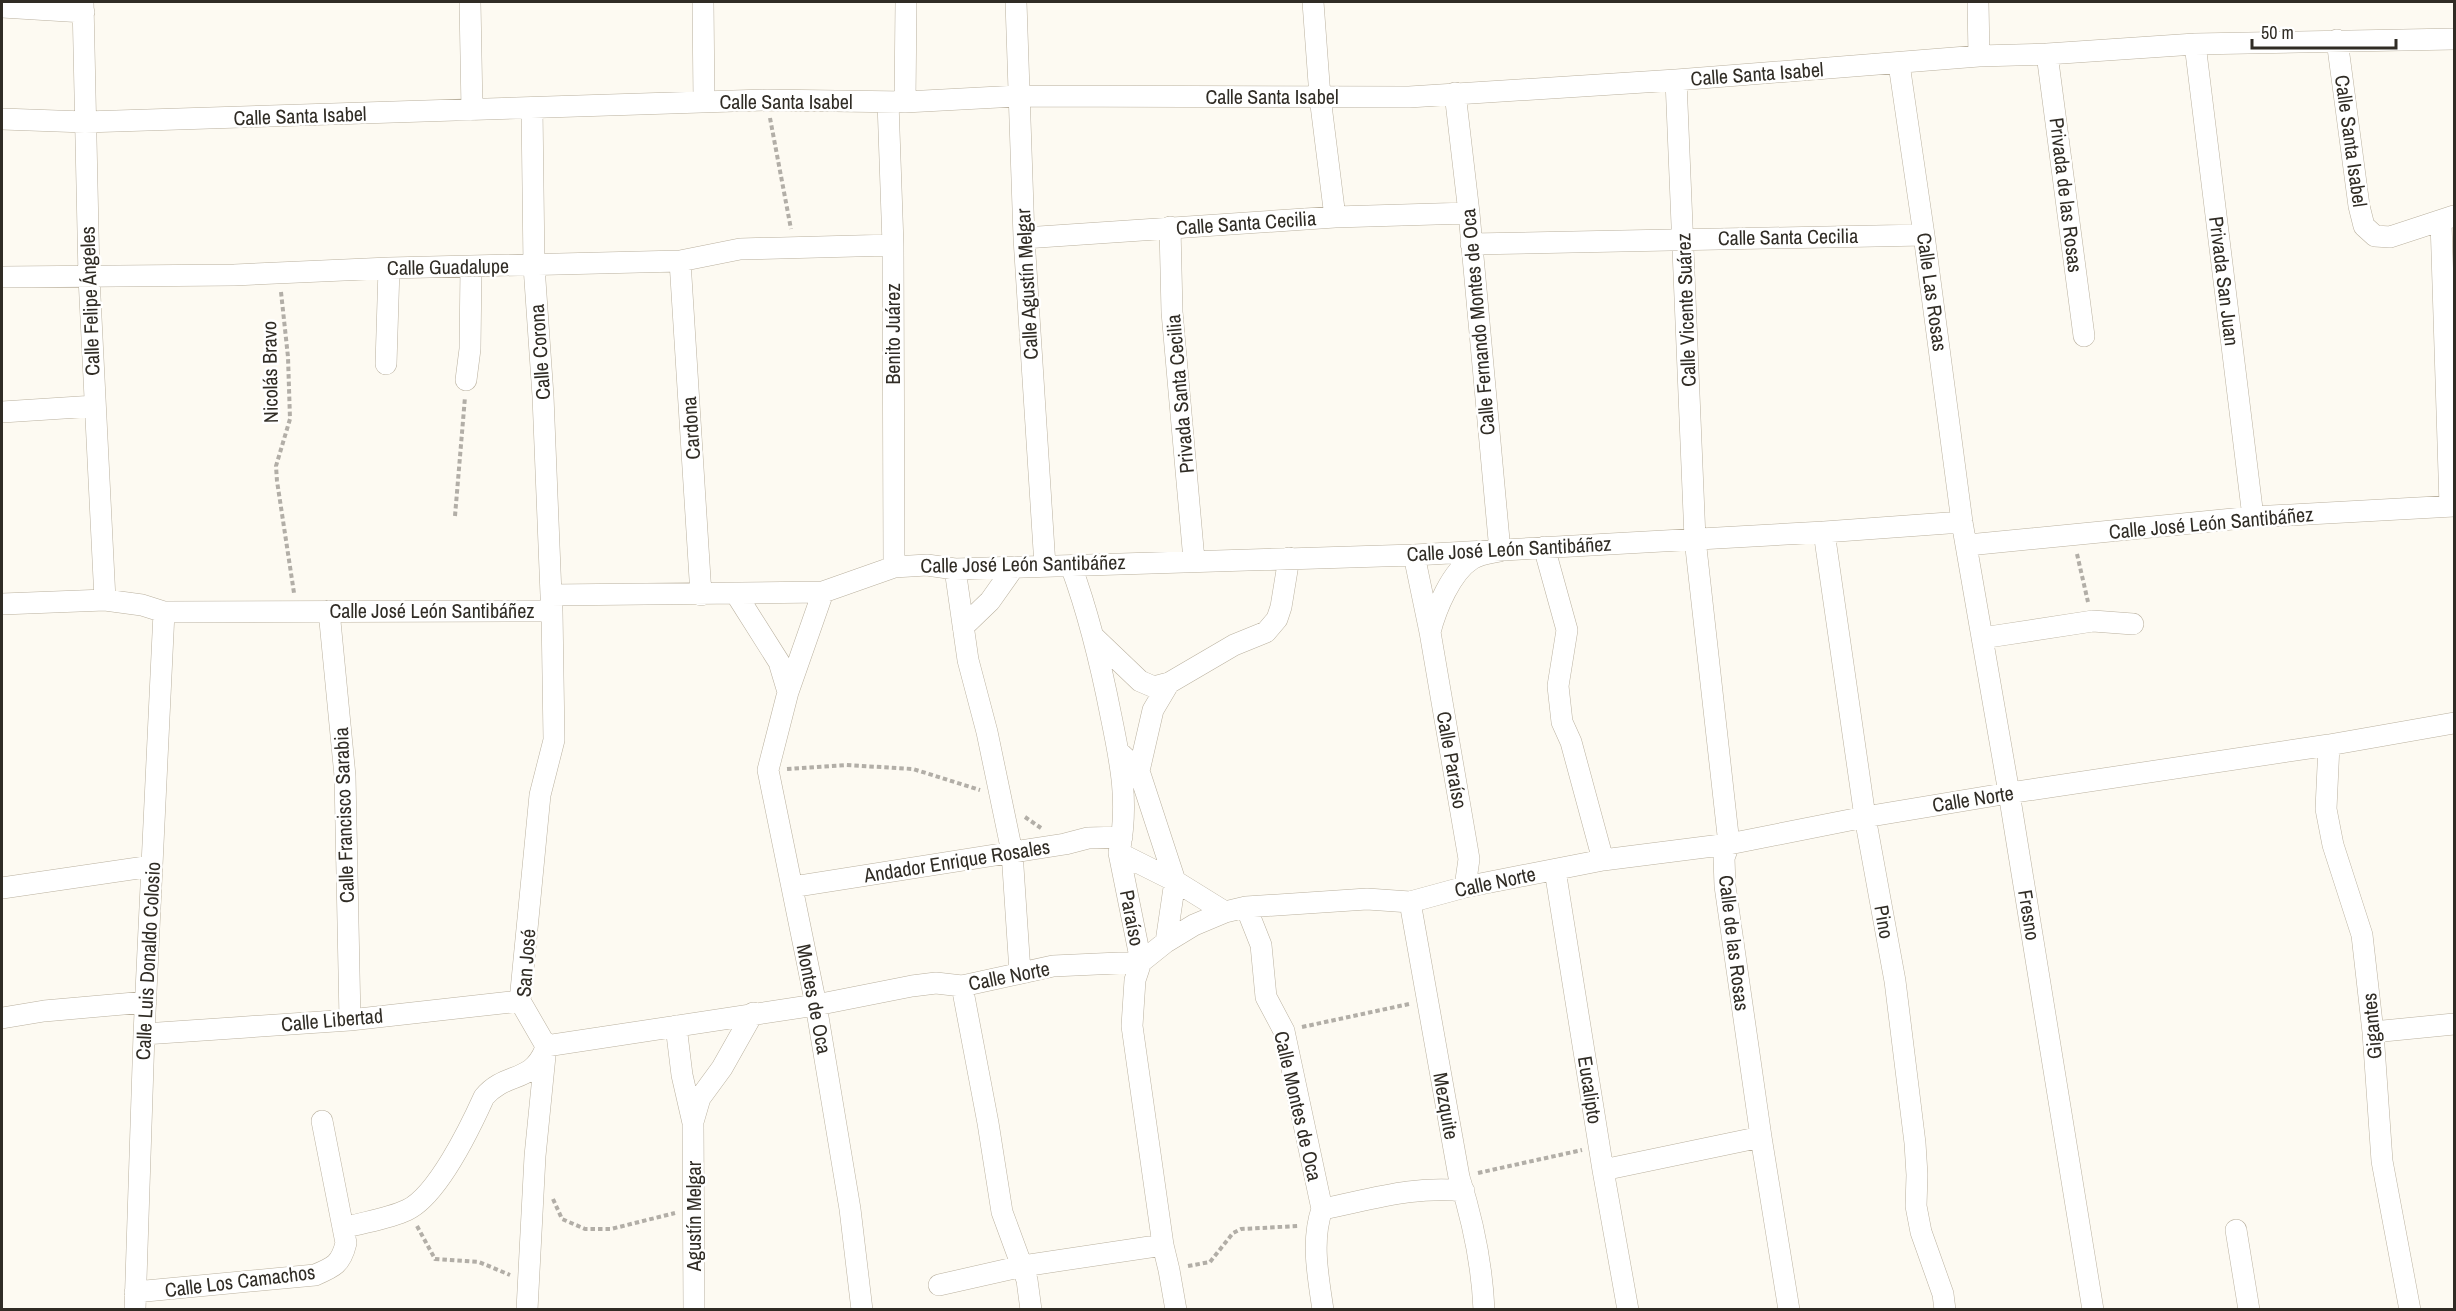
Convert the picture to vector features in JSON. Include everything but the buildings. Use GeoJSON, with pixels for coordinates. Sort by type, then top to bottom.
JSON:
{"type":"FeatureCollection","features":[{"type":"Feature","properties":{"kind":"street"},"geometry":{"type":"LineString","coordinates":[[470,2],[472,110]]}},
{"type":"Feature","properties":{"kind":"street"},"geometry":{"type":"LineString","coordinates":[[704,2],[704,102]]}},
{"type":"Feature","properties":{"kind":"street","name":"Benito Juárez"},"geometry":{"type":"LineString","coordinates":[[894,567],[893,245],[897,102],[906,2]]}},
{"type":"Feature","properties":{"kind":"street","name":"Calle Agustín Melgar"},"geometry":{"type":"LineString","coordinates":[[1016,2],[1023,238],[1045,566]]}},
{"type":"Feature","properties":{"kind":"street"},"geometry":{"type":"LineString","coordinates":[[1313,2],[1320,97],[1335,217]]}},
{"type":"Feature","properties":{"kind":"street"},"geometry":{"type":"LineString","coordinates":[[1978,2],[1979,56]]}},
{"type":"Feature","properties":{"kind":"street"},"geometry":{"type":"LineString","coordinates":[[2,7],[84,7]]}},
{"type":"Feature","properties":{"kind":"street","name":"Calle Felipe Ángeles"},"geometry":{"type":"LineString","coordinates":[[84,7],[88,277],[105,600]]}},
{"type":"Feature","properties":{"kind":"street"},"geometry":{"type":"LineString","coordinates":[[2337,40],[2454,39]]}},
{"type":"Feature","properties":{"kind":"street","name":"Calle Santa Isabel"},"geometry":{"type":"LineString","coordinates":[[2,119],[85,122],[767,100],[897,102],[1018,96],[1408,97],[1899,64],[1979,56],[2048,54],[2195,44],[2337,40],[2359,206],[2364,226],[2375,236],[2390,237],[2448,219]]}},
{"type":"Feature","properties":{"kind":"street","name":"Privada San Juan"},"geometry":{"type":"LineString","coordinates":[[2195,44],[2253,517]]}},
{"type":"Feature","properties":{"kind":"street","name":"Privada de las Rosas"},"geometry":{"type":"LineString","coordinates":[[2048,54],[2084,336]]}},
{"type":"Feature","properties":{"kind":"street","name":"Calle Las Rosas"},"geometry":{"type":"LineString","coordinates":[[1899,64],[1962,522]]}},
{"type":"Feature","properties":{"kind":"street","name":"Calle Vicente Suárez"},"geometry":{"type":"LineString","coordinates":[[1676,80],[1695,539]]}},
{"type":"Feature","properties":{"kind":"street","name":"Calle Fernando Montes de Oca"},"geometry":{"type":"LineString","coordinates":[[1455,93],[1469,213],[1500,551]]}},
{"type":"Feature","properties":{"kind":"street","name":"Calle Corona"},"geometry":{"type":"LineString","coordinates":[[532,108],[534,266],[543,396],[551,603]]}},
{"type":"Feature","properties":{"kind":"street","name":"Calle Santa Cecilia"},"geometry":{"type":"LineString","coordinates":[[1023,238],[1335,217],[1469,213]]}},
{"type":"Feature","properties":{"kind":"street"},"geometry":{"type":"LineString","coordinates":[[2448,219],[2452,506]]}},
{"type":"Feature","properties":{"kind":"street","name":"Privada Santa Cecilia"},"geometry":{"type":"LineString","coordinates":[[1170,227],[1172,312],[1194,560]]}},
{"type":"Feature","properties":{"kind":"street","name":"Calle Santa Cecilia"},"geometry":{"type":"LineString","coordinates":[[1471,244],[1924,235]]}},
{"type":"Feature","properties":{"kind":"street","name":"Calle Guadalupe"},"geometry":{"type":"LineString","coordinates":[[2,276],[278,274],[389,268],[680,261],[740,249],[893,245]]}},
{"type":"Feature","properties":{"kind":"street","name":"Cardona"},"geometry":{"type":"LineString","coordinates":[[680,261],[702,595]]}},
{"type":"Feature","properties":{"kind":"street"},"geometry":{"type":"LineString","coordinates":[[466,380],[470,349],[471,267]]}},
{"type":"Feature","properties":{"kind":"street"},"geometry":{"type":"LineString","coordinates":[[386,364],[389,268]]}},
{"type":"Feature","properties":{"kind":"street"},"geometry":{"type":"LineString","coordinates":[[2,412],[95,406]]}},
{"type":"Feature","properties":{"kind":"street","name":"Calle José León Santibáñez"},"geometry":{"type":"LineString","coordinates":[[1968,545],[2253,517],[2452,506]]}},
{"type":"Feature","properties":{"kind":"street","name":"Calle José León Santibáñez"},"geometry":{"type":"LineString","coordinates":[[2,604],[105,600],[142,605],[164,612],[329,611],[823,592],[894,567],[927,565],[955,569],[1414,555],[1962,522]]}},
{"type":"Feature","properties":{"kind":"street","name":"Fresno"},"geometry":{"type":"LineString","coordinates":[[1962,522],[1968,545],[2093,1310]]}},
{"type":"Feature","properties":{"kind":"street","name":"Pino"},"geometry":{"type":"LineString","coordinates":[[1824,532],[1865,817],[1895,981],[1915,1143],[1918,1215],[1921,1232],[1943,1294],[1945,1310]]}},
{"type":"Feature","properties":{"kind":"street","name":"Calle de las Rosas"},"geometry":{"type":"LineString","coordinates":[[1695,539],[1729,844],[1724,858],[1725,886],[1761,1137],[1789,1310]]}},
{"type":"Feature","properties":{"kind":"street"},"geometry":{"type":"LineString","coordinates":[[1544,547],[1567,630],[1558,686],[1562,722],[1571,742],[1602,860]]}},
{"type":"Feature","properties":{"kind":"street","name":"Calle Paraíso"},"geometry":{"type":"LineString","coordinates":[[1430,632],[1437,605],[1463,566],[1474,558],[1500,551]]}},
{"type":"Feature","properties":{"kind":"street","name":"Calle Paraíso"},"geometry":{"type":"LineString","coordinates":[[1414,555],[1430,632],[1469,859],[1465,887]]}},
{"type":"Feature","properties":{"kind":"street"},"geometry":{"type":"LineString","coordinates":[[1095,638],[1140,681],[1154,687],[1169,683],[1234,645],[1266,632],[1276,619],[1281,607],[1289,558]]}},
{"type":"Feature","properties":{"kind":"street","name":"Paraíso"},"geometry":{"type":"LineString","coordinates":[[1071,566],[1095,638],[1124,782],[1120,845],[1141,962],[1135,980],[1132,1026],[1162,1245],[1176,1310]]}},
{"type":"Feature","properties":{"kind":"street"},"geometry":{"type":"LineString","coordinates":[[963,627],[990,601],[1014,567]]}},
{"type":"Feature","properties":{"kind":"street"},"geometry":{"type":"LineString","coordinates":[[955,569],[968,660],[987,732],[1012,852],[1020,972]]}},
{"type":"Feature","properties":{"kind":"street","name":"Montes de Oca"},"geometry":{"type":"LineString","coordinates":[[823,592],[788,692],[768,770],[816,1005],[850,1209],[862,1310]]}},
{"type":"Feature","properties":{"kind":"street"},"geometry":{"type":"LineString","coordinates":[[736,594],[779,662],[788,692]]}},
{"type":"Feature","properties":{"kind":"street","name":"San José"},"geometry":{"type":"LineString","coordinates":[[546,1046],[520,1001],[540,795],[554,740],[551,603]]}},
{"type":"Feature","properties":{"kind":"street","name":"Calle Francisco Sarabia"},"geometry":{"type":"LineString","coordinates":[[329,611],[345,776],[350,1020]]}},
{"type":"Feature","properties":{"kind":"street","name":"Calle Luis Donaldo Colosio"},"geometry":{"type":"LineString","coordinates":[[135,1301],[144,1034],[164,612]]}},
{"type":"Feature","properties":{"kind":"street"},"geometry":{"type":"LineString","coordinates":[[1982,638],[2092,621],[2133,624]]}},
{"type":"Feature","properties":{"kind":"street"},"geometry":{"type":"LineString","coordinates":[[1139,771],[1153,710],[1169,683]]}},
{"type":"Feature","properties":{"kind":"street","name":"Calle Norte"},"geometry":{"type":"LineString","coordinates":[[546,1046],[816,1005],[912,986],[936,983],[962,986],[1053,966],[1141,962],[1166,942],[1194,925],[1225,912],[1246,907],[1321,900],[1368,899],[1410,902],[1465,887],[1602,860],[1729,844],[2009,792],[2329,745],[2454,723]]}},
{"type":"Feature","properties":{"kind":"street","name":"Gigantes"},"geometry":{"type":"LineString","coordinates":[[2329,745],[2326,809],[2333,845],[2362,934],[2373,1032],[2382,1161],[2410,1310]]}},
{"type":"Feature","properties":{"kind":"street"},"geometry":{"type":"LineString","coordinates":[[1118,751],[1139,771],[1174,881],[1166,942]]}},
{"type":"Feature","properties":{"kind":"street","name":"Andador Enrique Rosales"},"geometry":{"type":"LineString","coordinates":[[792,887],[1065,844],[1088,838],[1120,845]]}},
{"type":"Feature","properties":{"kind":"street"},"geometry":{"type":"LineString","coordinates":[[1120,845],[1225,912]]}},
{"type":"Feature","properties":{"kind":"street"},"geometry":{"type":"LineString","coordinates":[[2,888],[152,866]]}},
{"type":"Feature","properties":{"kind":"street","name":"Eucalipto"},"geometry":{"type":"LineString","coordinates":[[1556,870],[1599,1146],[1628,1310]]}},
{"type":"Feature","properties":{"kind":"street","name":"Mezquite"},"geometry":{"type":"LineString","coordinates":[[1410,902],[1462,1184],[1470,1208],[1481,1260],[1484,1310]]}},
{"type":"Feature","properties":{"kind":"street","name":"Calle Montes de Oca"},"geometry":{"type":"LineString","coordinates":[[1246,907],[1261,945],[1266,997],[1284,1030],[1319,1217],[1316,1244],[1323,1310]]}},
{"type":"Feature","properties":{"kind":"street"},"geometry":{"type":"LineString","coordinates":[[962,986],[1002,1212],[1028,1280],[1031,1310]]}},
{"type":"Feature","properties":{"kind":"street","name":"Calle Libertad"},"geometry":{"type":"LineString","coordinates":[[144,1034],[350,1020],[520,1001]]}},
{"type":"Feature","properties":{"kind":"street"},"geometry":{"type":"LineString","coordinates":[[2,1018],[44,1011],[146,1002]]}},
{"type":"Feature","properties":{"kind":"street","name":"Agustín Melgar"},"geometry":{"type":"LineString","coordinates":[[693,1123],[700,1098],[722,1068],[753,1013]]}},
{"type":"Feature","properties":{"kind":"street"},"geometry":{"type":"LineString","coordinates":[[2373,1032],[2454,1024]]}},
{"type":"Feature","properties":{"kind":"street","name":"Agustín Melgar"},"geometry":{"type":"LineString","coordinates":[[676,1026],[682,1075],[693,1123],[694,1310]]}},
{"type":"Feature","properties":{"kind":"street"},"geometry":{"type":"LineString","coordinates":[[322,1121],[344,1228],[407,1210],[428,1194],[443,1172],[484,1097],[493,1086],[528,1072],[539,1064],[546,1046]]}},
{"type":"Feature","properties":{"kind":"street"},"geometry":{"type":"LineString","coordinates":[[527,1310],[535,1156],[546,1046]]}},
{"type":"Feature","properties":{"kind":"street"},"geometry":{"type":"LineString","coordinates":[[1603,1170],[1761,1137]]}},
{"type":"Feature","properties":{"kind":"street"},"geometry":{"type":"LineString","coordinates":[[1319,1217],[1418,1189],[1462,1184]]}},
{"type":"Feature","properties":{"kind":"street","name":"Calle Los Camachos"},"geometry":{"type":"LineString","coordinates":[[135,1301],[315,1275],[332,1268],[343,1257],[346,1243],[344,1228]]}},
{"type":"Feature","properties":{"kind":"street"},"geometry":{"type":"LineString","coordinates":[[2236,1230],[2249,1310]]}},
{"type":"Feature","properties":{"kind":"street"},"geometry":{"type":"LineString","coordinates":[[939,1285],[1023,1266],[1162,1245]]}},
{"type":"Feature","properties":{"kind":"path"},"geometry":{"type":"LineString","coordinates":[[767,100],[795,247]]}},
{"type":"Feature","properties":{"kind":"path","name":"Nicolás Bravo"},"geometry":{"type":"LineString","coordinates":[[278,274],[288,357],[290,419],[276,466],[297,611]]}},
{"type":"Feature","properties":{"kind":"path"},"geometry":{"type":"LineString","coordinates":[[454,516],[466,380]]}},
{"type":"Feature","properties":{"kind":"path"},"geometry":{"type":"LineString","coordinates":[[2073,535],[2092,621]]}},
{"type":"Feature","properties":{"kind":"path"},"geometry":{"type":"LineString","coordinates":[[768,770],[846,765],[913,769],[974,787],[1000,800],[1065,844]]}},
{"type":"Feature","properties":{"kind":"path"},"geometry":{"type":"LineString","coordinates":[[1284,1030],[1427,1000]]}},
{"type":"Feature","properties":{"kind":"path"},"geometry":{"type":"LineString","coordinates":[[1462,1184],[1599,1146]]}},
{"type":"Feature","properties":{"kind":"path"},"geometry":{"type":"LineString","coordinates":[[553,1198],[562,1219],[585,1229],[611,1229],[694,1208]]}},
{"type":"Feature","properties":{"kind":"path"},"geometry":{"type":"LineString","coordinates":[[407,1210],[435,1259],[479,1262],[529,1283]]}},
{"type":"Feature","properties":{"kind":"path"},"geometry":{"type":"LineString","coordinates":[[1169,1270],[1210,1262],[1233,1233],[1241,1229],[1319,1217]]}}]}
